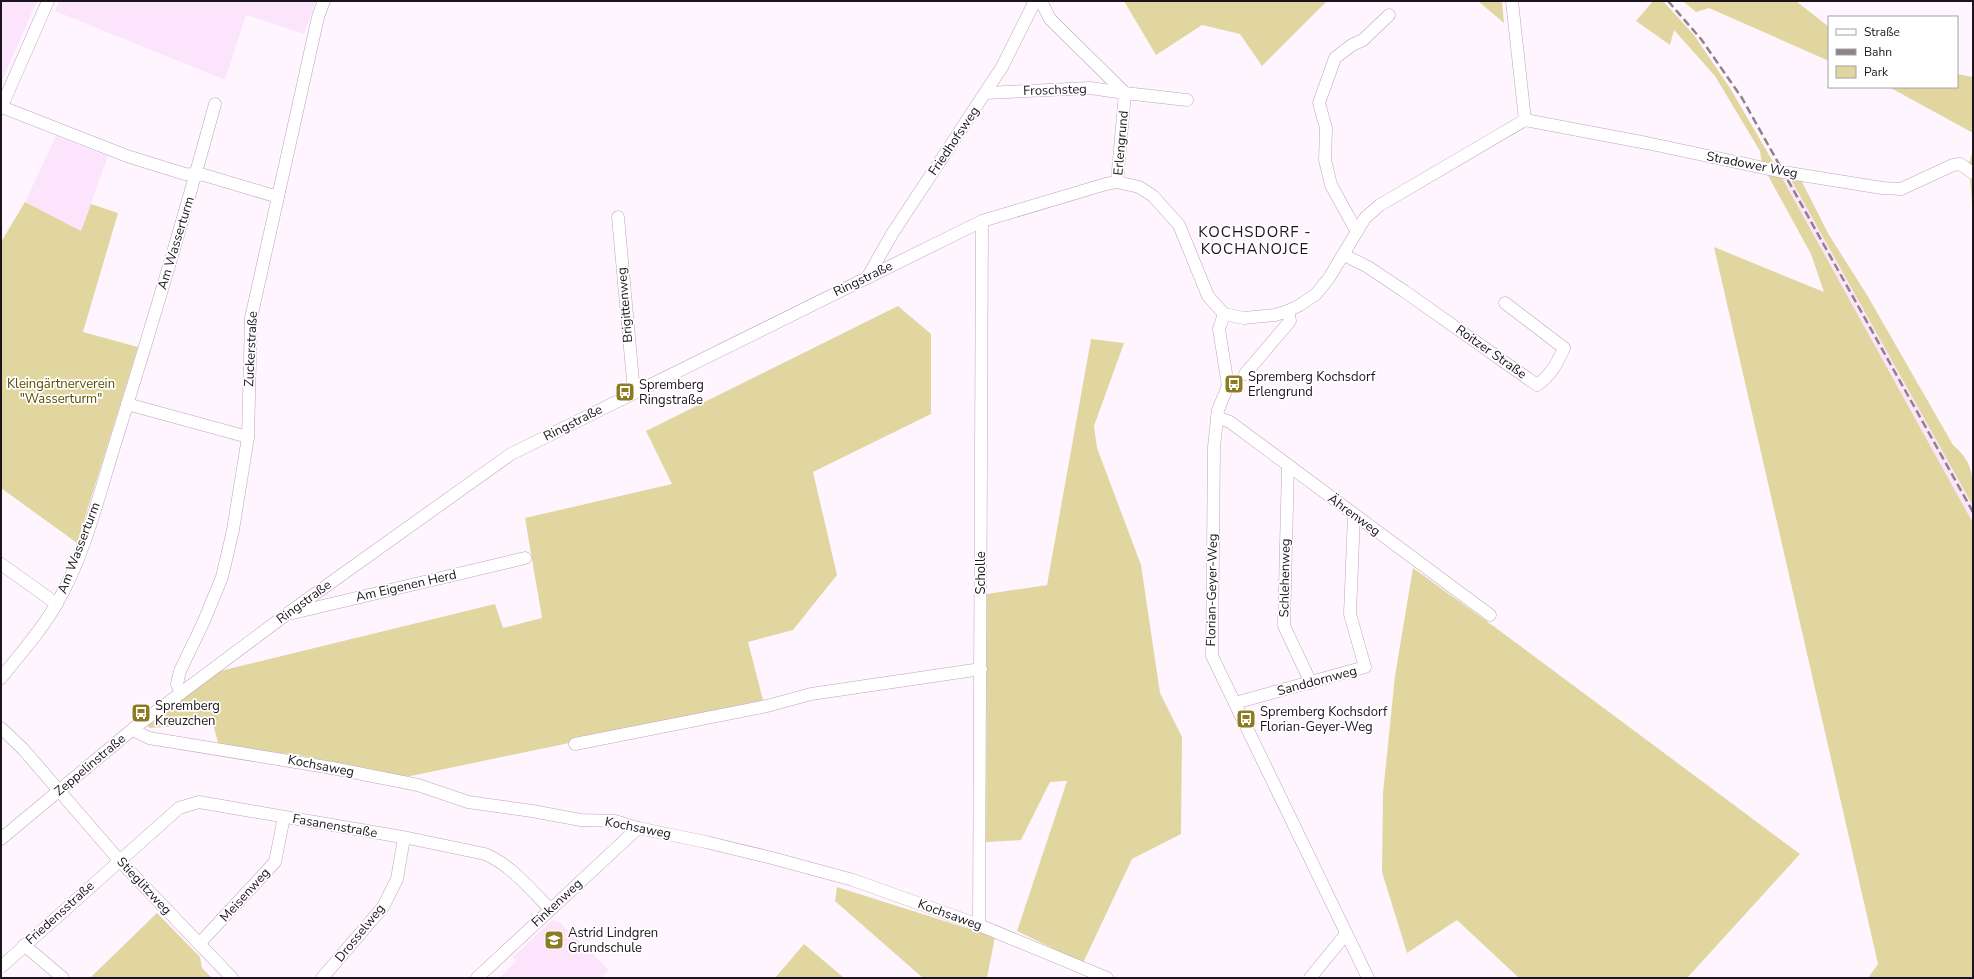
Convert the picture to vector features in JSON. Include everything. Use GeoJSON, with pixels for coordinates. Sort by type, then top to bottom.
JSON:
{"type":"FeatureCollection","features":[{"type":"Feature","properties":{"kind":"street"},"geometry":{"type":"LineString","coordinates":[[48,1],[1,107],[127,156],[184,174],[196,174],[278,197]]}},
{"type":"Feature","properties":{"kind":"street","name":"Zuckerstraße"},"geometry":{"type":"LineString","coordinates":[[181,693],[177,688],[180,671],[204,621],[222,577],[234,530],[248,437],[251,318],[318,17],[324,1]]}},
{"type":"Feature","properties":{"kind":"street","name":"Friedhofsweg"},"geometry":{"type":"LineString","coordinates":[[867,278],[892,234],[1002,67],[1035,1]]}},
{"type":"Feature","properties":{"kind":"street","name":"Erlengrund"},"geometry":{"type":"LineString","coordinates":[[1041,1],[1050,19],[1125,92],[1187,100]]}},
{"type":"Feature","properties":{"kind":"street"},"geometry":{"type":"LineString","coordinates":[[1224,314],[1244,318],[1275,315],[1300,306],[1316,294],[1329,278],[1365,218],[1380,205],[1525,120],[1512,1]]}},
{"type":"Feature","properties":{"kind":"street"},"geometry":{"type":"LineString","coordinates":[[1357,232],[1332,185],[1325,160],[1326,128],[1319,103],[1335,58],[1352,45],[1363,40],[1389,15]]}},
{"type":"Feature","properties":{"kind":"street","name":"Froschsteg"},"geometry":{"type":"LineString","coordinates":[[986,93],[1090,88],[1125,92]]}},
{"type":"Feature","properties":{"kind":"street","name":"Erlengrund"},"geometry":{"type":"LineString","coordinates":[[1125,92],[1117,182],[1138,187],[1153,196],[1179,224],[1208,296],[1224,314]]}},
{"type":"Feature","properties":{"kind":"street","name":"Am Wasserturm"},"geometry":{"type":"LineString","coordinates":[[1,678],[33,638],[57,604],[70,579],[90,524],[127,404],[196,174],[215,104]]}},
{"type":"Feature","properties":{"kind":"street","name":"Stradower Weg"},"geometry":{"type":"LineString","coordinates":[[1525,120],[1647,143],[1783,172],[1882,188],[1901,189],[1953,165],[1960,164],[1973,173]]}},
{"type":"Feature","properties":{"kind":"street","name":"Ringstraße"},"geometry":{"type":"LineString","coordinates":[[181,693],[287,614],[511,454],[982,221],[1117,182]]}},
{"type":"Feature","properties":{"kind":"street","name":"Brigittenweg"},"geometry":{"type":"LineString","coordinates":[[618,217],[634,392]]}},
{"type":"Feature","properties":{"kind":"street","name":"Scholle"},"geometry":{"type":"LineString","coordinates":[[979,925],[982,221]]}},
{"type":"Feature","properties":{"kind":"street","name":"Roitzer Straße"},"geometry":{"type":"LineString","coordinates":[[1344,255],[1368,267],[1398,287],[1537,385],[1548,377],[1558,362],[1564,348],[1505,304]]}},
{"type":"Feature","properties":{"kind":"street"},"geometry":{"type":"LineString","coordinates":[[1245,374],[1290,321],[1288,311]]}},
{"type":"Feature","properties":{"kind":"street","name":"Florian-Geyer-Weg"},"geometry":{"type":"LineString","coordinates":[[1224,314],[1219,329],[1228,386],[1217,417],[1214,447],[1212,656],[1368,978]]}},
{"type":"Feature","properties":{"kind":"street"},"geometry":{"type":"LineString","coordinates":[[127,404],[248,437]]}},
{"type":"Feature","properties":{"kind":"street","name":"Ährenweg"},"geometry":{"type":"LineString","coordinates":[[1217,417],[1230,422],[1490,615]]}},
{"type":"Feature","properties":{"kind":"street","name":"Schlehenweg"},"geometry":{"type":"LineString","coordinates":[[1288,466],[1284,626],[1311,683]]}},
{"type":"Feature","properties":{"kind":"street","name":"Sanddornweg"},"geometry":{"type":"LineString","coordinates":[[1235,703],[1366,668],[1350,614],[1354,515]]}},
{"type":"Feature","properties":{"kind":"street","name":"Am Eigenen Herd"},"geometry":{"type":"LineString","coordinates":[[287,614],[526,558]]}},
{"type":"Feature","properties":{"kind":"street"},"geometry":{"type":"LineString","coordinates":[[1,564],[57,604]]}},
{"type":"Feature","properties":{"kind":"street"},"geometry":{"type":"LineString","coordinates":[[575,744],[767,706],[811,694],[980,669]]}},
{"type":"Feature","properties":{"kind":"street","name":"Zeppelinstraße"},"geometry":{"type":"LineString","coordinates":[[1,839],[134,728],[181,693]]}},
{"type":"Feature","properties":{"kind":"street","name":"Stieglitzweg"},"geometry":{"type":"LineString","coordinates":[[1,728],[23,749],[60,790],[120,860],[232,978]]}},
{"type":"Feature","properties":{"kind":"street","name":"Kochsaweg"},"geometry":{"type":"LineString","coordinates":[[134,728],[137,732],[149,738],[260,755],[418,785],[468,802],[581,820],[615,821],[638,828],[706,842],[853,880],[979,925],[1107,978]]}},
{"type":"Feature","properties":{"kind":"street","name":"Fasanenstraße"},"geometry":{"type":"LineString","coordinates":[[120,860],[179,808],[198,802],[404,838],[485,854],[496,859],[508,868],[550,909]]}},
{"type":"Feature","properties":{"kind":"street","name":"Meisenweg"},"geometry":{"type":"LineString","coordinates":[[199,944],[275,862],[284,817]]}},
{"type":"Feature","properties":{"kind":"street","name":"Finkenweg"},"geometry":{"type":"LineString","coordinates":[[477,978],[638,828]]}},
{"type":"Feature","properties":{"kind":"street","name":"Drosselweg"},"geometry":{"type":"LineString","coordinates":[[322,978],[383,907],[397,879],[404,838]]}},
{"type":"Feature","properties":{"kind":"street","name":"Friedensstraße"},"geometry":{"type":"LineString","coordinates":[[1,967],[120,860]]}},
{"type":"Feature","properties":{"kind":"street"},"geometry":{"type":"LineString","coordinates":[[1310,978],[1346,934]]}},
{"type":"Feature","properties":{"kind":"street"},"geometry":{"type":"LineString","coordinates":[[24,945],[63,978]]}},
{"type":"Feature","properties":{"kind":"shaded area"},"geometry":{"type":"Polygon","coordinates":[[[1,1],[37,1],[1,83],[1,1]]]}},
{"type":"Feature","properties":{"kind":"shaded area"},"geometry":{"type":"Polygon","coordinates":[[[59,1],[316,1],[304,34],[246,15],[225,80],[55,11],[59,1]]]}},
{"type":"Feature","properties":{"kind":"shaded area"},"geometry":{"type":"Polygon","coordinates":[[[56,136],[108,156],[81,231],[25,202],[56,136]]]}},
{"type":"Feature","properties":{"kind":"shaded area"},"geometry":{"type":"Polygon","coordinates":[[[1780,174],[1789,176],[1973,506],[1973,523],[1780,174]]]}},
{"type":"Feature","properties":{"kind":"shaded area","name":"Astrid Lindgren Grundschule"},"geometry":{"type":"Polygon","coordinates":[[[552,920],[559,922],[609,970],[601,978],[499,978],[516,961],[513,957],[552,920]]]}},
{"type":"Feature","properties":{"kind":"green space"},"geometry":{"type":"Polygon","coordinates":[[[1124,1],[1327,1],[1262,66],[1240,34],[1202,25],[1156,55],[1124,1]]]}},
{"type":"Feature","properties":{"kind":"green space"},"geometry":{"type":"Polygon","coordinates":[[[1478,1],[1502,1],[1504,23],[1478,1]]]}},
{"type":"Feature","properties":{"kind":"green space"},"geometry":{"type":"Polygon","coordinates":[[[1653,1],[1663,1],[1694,35],[1730,88],[1776,167],[1762,163],[1760,151],[1715,76],[1674,30],[1670,45],[1636,21],[1653,1]]]}},
{"type":"Feature","properties":{"kind":"green space"},"geometry":{"type":"Polygon","coordinates":[[[1683,1],[1796,1],[1828,26],[1828,61],[1709,8],[1696,12],[1683,1]]]}},
{"type":"Feature","properties":{"kind":"green space"},"geometry":{"type":"Polygon","coordinates":[[[1958,74],[1973,77],[1973,133],[1891,88],[1958,88],[1958,74]]]}},
{"type":"Feature","properties":{"kind":"green space"},"geometry":{"type":"Polygon","coordinates":[[[1973,151],[1973,221],[1970,176],[1966,172],[1973,151]]]}},
{"type":"Feature","properties":{"kind":"green space"},"geometry":{"type":"Polygon","coordinates":[[[1766,172],[1780,174],[1973,523],[1973,978],[1868,978],[1878,964],[1714,247],[1824,292],[1811,254],[1766,172]]]}},
{"type":"Feature","properties":{"kind":"green space"},"geometry":{"type":"Polygon","coordinates":[[[1789,176],[1801,180],[1829,235],[1867,295],[1953,445],[1969,464],[1973,486],[1973,506],[1789,176]]]}},
{"type":"Feature","properties":{"kind":"green space","name":"Kleingärtnerverein \"Wasserturm\""},"geometry":{"type":"Polygon","coordinates":[[[25,202],[81,231],[91,204],[118,213],[83,332],[138,347],[77,543],[1,488],[1,242],[25,202]]]}},
{"type":"Feature","properties":{"kind":"green space"},"geometry":{"type":"Polygon","coordinates":[[[898,306],[931,334],[931,414],[813,472],[837,575],[793,630],[748,642],[763,700],[579,741],[406,777],[298,755],[219,746],[213,724],[149,728],[147,724],[220,671],[495,604],[503,628],[542,618],[525,518],[672,484],[646,431],[898,306]]]}},
{"type":"Feature","properties":{"kind":"green space"},"geometry":{"type":"Polygon","coordinates":[[[1091,339],[1124,343],[1094,426],[1097,448],[1141,565],[1160,693],[1182,737],[1181,834],[1132,859],[1083,963],[1017,931],[1067,781],[1050,782],[1021,840],[986,842],[987,594],[1047,585],[1091,339]]]}},
{"type":"Feature","properties":{"kind":"green space"},"geometry":{"type":"Polygon","coordinates":[[[1413,568],[1800,854],[1687,978],[1519,978],[1457,920],[1407,953],[1382,872],[1383,793],[1395,676],[1413,568]]]}},
{"type":"Feature","properties":{"kind":"green space"},"geometry":{"type":"Polygon","coordinates":[[[837,887],[995,937],[987,978],[923,978],[835,901],[837,887]]]}},
{"type":"Feature","properties":{"kind":"green space"},"geometry":{"type":"Polygon","coordinates":[[[157,913],[200,957],[202,968],[212,978],[90,978],[157,913]]]}},
{"type":"Feature","properties":{"kind":"green space"},"geometry":{"type":"Polygon","coordinates":[[[804,944],[844,978],[775,978],[804,944]]]}},
{"type":"Feature","properties":{"kind":"railway"},"geometry":{"type":"LineString","coordinates":[[1668,1],[1701,39],[1742,98],[1973,512]]}},
{"type":"Feature","properties":{"kind":"place","name":"Spremberg Kochsdorf Erlengrund"},"geometry":{"type":"Point","coordinates":[1234,384]}},
{"type":"Feature","properties":{"kind":"place","name":"Spremberg Ringstraße"},"geometry":{"type":"Point","coordinates":[625,392]}},
{"type":"Feature","properties":{"kind":"place","name":"Spremberg Kreuzchen"},"geometry":{"type":"Point","coordinates":[141,713]}},
{"type":"Feature","properties":{"kind":"place","name":"Spremberg Kochsdorf Florian-Geyer-Weg"},"geometry":{"type":"Point","coordinates":[1246,719]}},
{"type":"Feature","properties":{"kind":"place","name":"Astrid Lindgren Grundschule"},"geometry":{"type":"Point","coordinates":[554,940]}},
{"type":"Feature","properties":{"kind":"district","name":"KOCHSDORF - KOCHANOJCE"},"geometry":{"type":"Point","coordinates":[1255,240]}}]}
